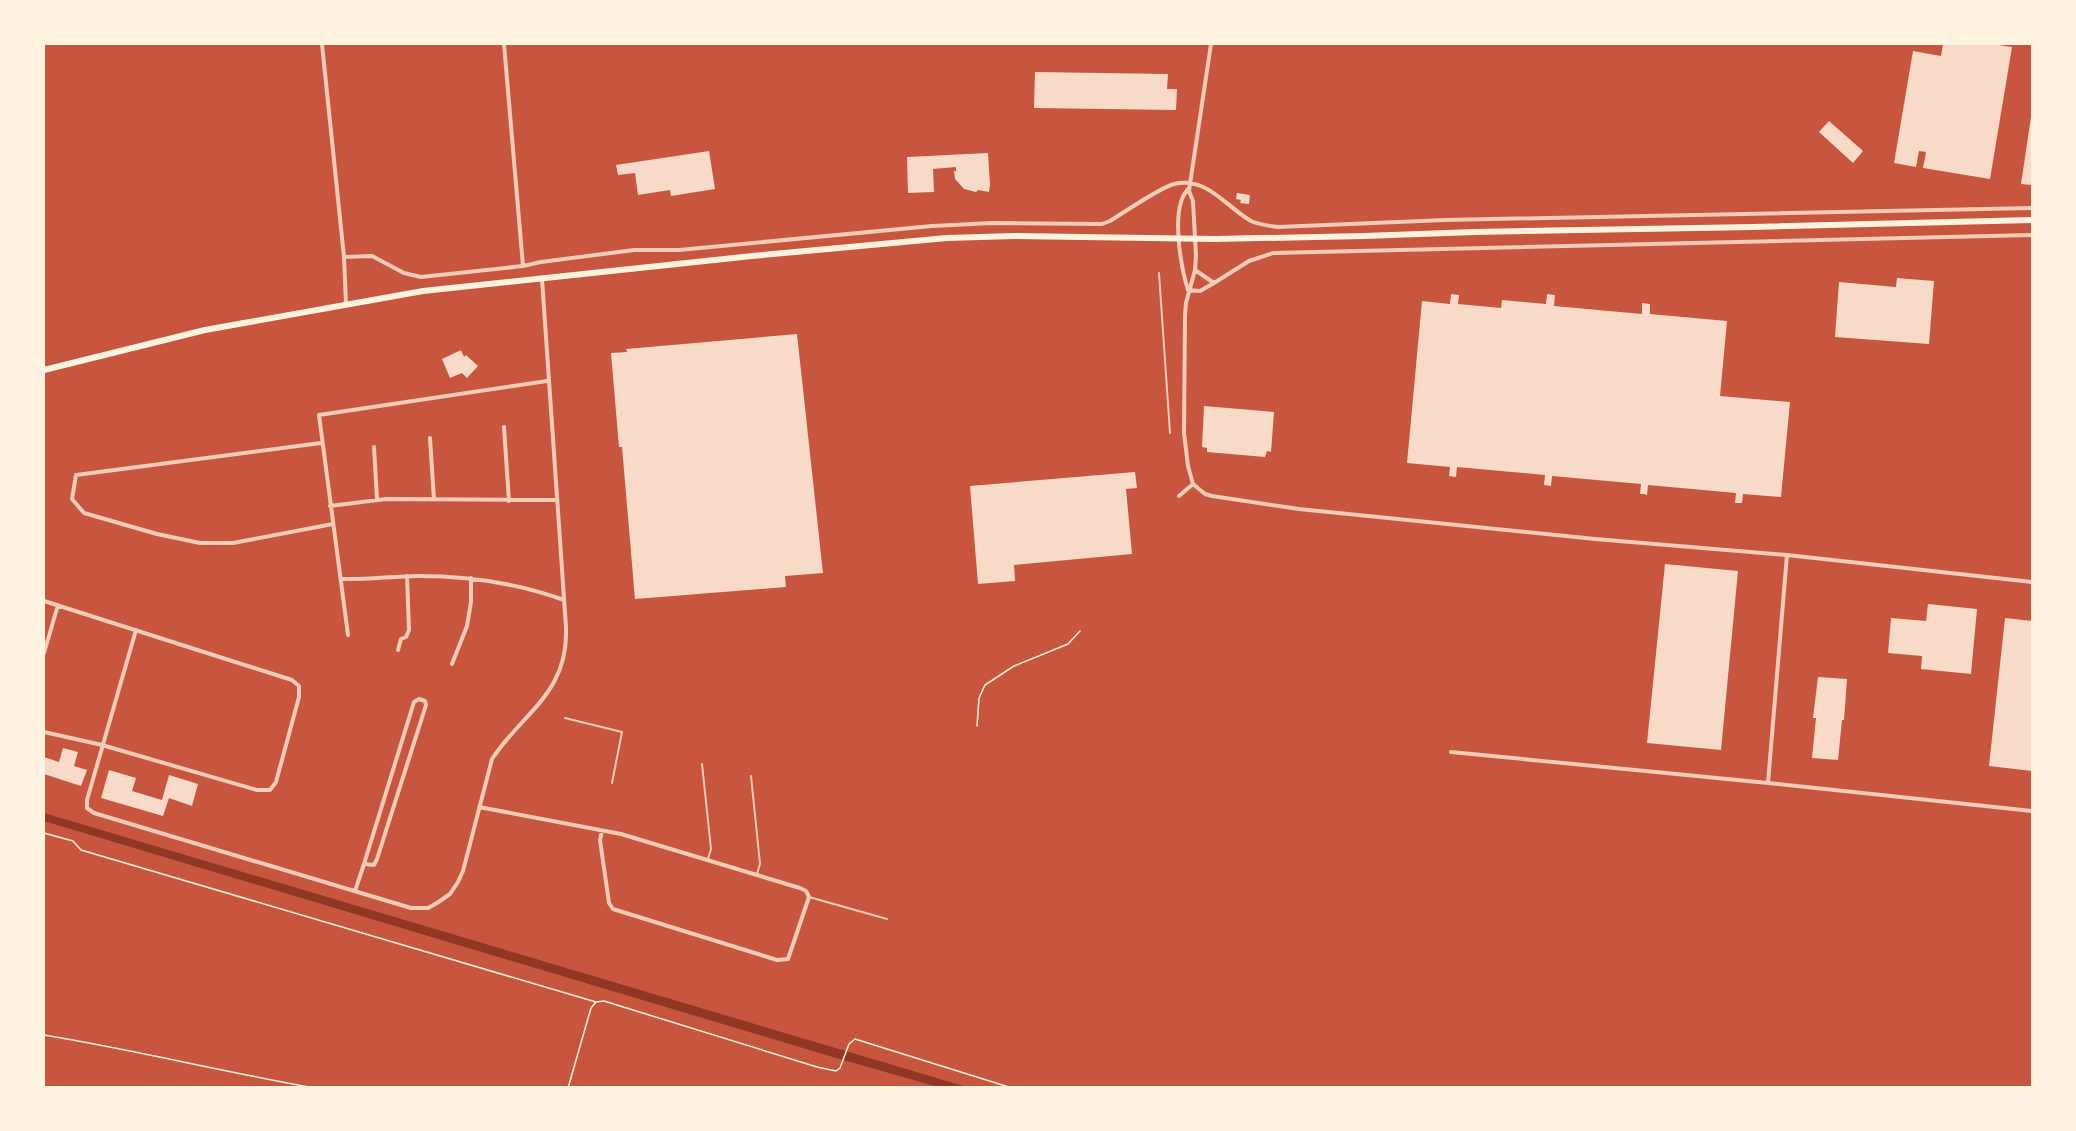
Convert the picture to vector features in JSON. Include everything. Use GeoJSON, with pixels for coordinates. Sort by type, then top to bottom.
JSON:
{"type":"FeatureCollection","features":[{"type":"Feature","properties":{"kind":"main road"},"geometry":{"type":"LineString","coordinates":[[44,370],[205,330],[423,291],[947,238],[1364,236],[2032,220]]}},
{"type":"Feature","properties":{"kind":"street"},"geometry":{"type":"LineString","coordinates":[[322,44],[344,257],[346,304]]}},
{"type":"Feature","properties":{"kind":"street"},"geometry":{"type":"LineString","coordinates":[[504,44],[523,266]]}},
{"type":"Feature","properties":{"kind":"street"},"geometry":{"type":"LineString","coordinates":[[1211,44],[1189,191],[1193,201],[1195,270],[1188,290],[1185,315],[1184,433],[1189,473],[1193,484],[1205,494],[1275,506],[1595,539],[1787,555],[2032,582]]}},
{"type":"Feature","properties":{"kind":"street"},"geometry":{"type":"LineString","coordinates":[[344,257],[372,256],[404,273],[421,278],[634,250],[679,250],[932,226],[992,223],[1102,224],[1175,184],[1206,187],[1250,220],[1260,225],[1278,227],[1456,220],[2032,208]]}},
{"type":"Feature","properties":{"kind":"street"},"geometry":{"type":"LineString","coordinates":[[1188,290],[1184,276],[1180,238],[1180,206],[1190,184]]}},
{"type":"Feature","properties":{"kind":"street"},"geometry":{"type":"LineString","coordinates":[[1188,290],[1200,291],[1249,261],[1273,253],[2032,235]]}},
{"type":"Feature","properties":{"kind":"street"},"geometry":{"type":"LineString","coordinates":[[1195,270],[1215,283]]}},
{"type":"Feature","properties":{"kind":"street"},"geometry":{"type":"LineString","coordinates":[[136,630],[102,745],[87,800],[87,808],[94,813],[418,910],[428,908],[450,894],[463,871],[492,759],[500,746],[547,695],[558,675],[566,649],[542,278]]}},
{"type":"Feature","properties":{"kind":"street"},"geometry":{"type":"LineString","coordinates":[[348,635],[319,415],[548,381]]}},
{"type":"Feature","properties":{"kind":"street"},"geometry":{"type":"LineString","coordinates":[[504,427],[509,501]]}},
{"type":"Feature","properties":{"kind":"street"},"geometry":{"type":"LineString","coordinates":[[430,438],[434,500]]}},
{"type":"Feature","properties":{"kind":"street"},"geometry":{"type":"LineString","coordinates":[[321,443],[76,475],[72,499],[84,513],[157,534],[200,543],[233,543],[333,524]]}},
{"type":"Feature","properties":{"kind":"street"},"geometry":{"type":"LineString","coordinates":[[374,447],[377,500]]}},
{"type":"Feature","properties":{"kind":"street"},"geometry":{"type":"LineString","coordinates":[[1179,496],[1193,484]]}},
{"type":"Feature","properties":{"kind":"street"},"geometry":{"type":"LineString","coordinates":[[330,506],[377,500],[557,500]]}},
{"type":"Feature","properties":{"kind":"street"},"geometry":{"type":"LineString","coordinates":[[1768,783],[1787,555]]}},
{"type":"Feature","properties":{"kind":"street"},"geometry":{"type":"LineString","coordinates":[[342,579],[407,576],[471,578],[521,587],[564,600]]}},
{"type":"Feature","properties":{"kind":"street"},"geometry":{"type":"LineString","coordinates":[[398,650],[401,639],[409,630],[407,576]]}},
{"type":"Feature","properties":{"kind":"street"},"geometry":{"type":"LineString","coordinates":[[452,664],[466,626],[471,602],[471,578]]}},
{"type":"Feature","properties":{"kind":"street"},"geometry":{"type":"LineString","coordinates":[[44,601],[292,680],[299,686],[299,697],[276,782],[270,790],[257,790],[102,745],[44,732]]}},
{"type":"Feature","properties":{"kind":"street"},"geometry":{"type":"LineString","coordinates":[[44,653],[58,605]]}},
{"type":"Feature","properties":{"kind":"street"},"geometry":{"type":"LineString","coordinates":[[355,891],[363,864],[414,702],[419,699],[425,701],[426,705],[377,859],[374,865],[363,864]]}},
{"type":"Feature","properties":{"kind":"street"},"geometry":{"type":"LineString","coordinates":[[1451,752],[2032,811]]}},
{"type":"Feature","properties":{"kind":"street"},"geometry":{"type":"LineString","coordinates":[[479,807],[621,834],[807,891],[808,897],[788,959],[777,960],[613,909],[609,903],[600,840],[602,831]]}},
{"type":"Feature","properties":{"kind":"lane"},"geometry":{"type":"LineString","coordinates":[[1159,273],[1170,433]]}},
{"type":"Feature","properties":{"kind":"lane"},"geometry":{"type":"LineString","coordinates":[[565,718],[622,732],[612,783]]}},
{"type":"Feature","properties":{"kind":"lane"},"geometry":{"type":"LineString","coordinates":[[702,764],[711,849],[707,860]]}},
{"type":"Feature","properties":{"kind":"lane"},"geometry":{"type":"LineString","coordinates":[[751,776],[760,864],[757,874]]}},
{"type":"Feature","properties":{"kind":"lane"},"geometry":{"type":"LineString","coordinates":[[808,897],[887,919]]}},
{"type":"Feature","properties":{"kind":"path"},"geometry":{"type":"LineString","coordinates":[[977,726],[979,698],[985,685],[1014,666],[1068,645],[1080,631]]}},
{"type":"Feature","properties":{"kind":"path"},"geometry":{"type":"LineString","coordinates":[[44,833],[73,841],[81,849],[596,1002],[604,1001],[817,1066],[836,1071],[840,1068],[849,1045],[855,1039],[1012,1088]]}},
{"type":"Feature","properties":{"kind":"path"},"geometry":{"type":"LineString","coordinates":[[569,1086],[591,1008],[596,1002]]}},
{"type":"Feature","properties":{"kind":"path"},"geometry":{"type":"LineString","coordinates":[[44,1035],[315,1088]]}},
{"type":"Feature","properties":{"kind":"shaded area"},"geometry":{"type":"Polygon","coordinates":[[[44,813],[967,1087],[938,1087],[833,1057],[44,821],[44,813]]]}},
{"type":"Feature","properties":{"kind":"building"},"geometry":{"type":"Polygon","coordinates":[[[1943,44],[1991,44],[2012,47],[1990,179],[1923,168],[1926,152],[1919,151],[1916,167],[1894,163],[1913,51],[1941,56],[1943,44]]]}},
{"type":"Feature","properties":{"kind":"building"},"geometry":{"type":"Polygon","coordinates":[[[1035,72],[1168,74],[1167,89],[1177,89],[1176,110],[1034,108],[1035,72]]]}},
{"type":"Feature","properties":{"kind":"building"},"geometry":{"type":"Polygon","coordinates":[[[2032,117],[2032,185],[2021,184],[2032,117]]]}},
{"type":"Feature","properties":{"kind":"building"},"geometry":{"type":"Polygon","coordinates":[[[1829,121],[1863,151],[1853,163],[1819,132],[1829,121]]]}},
{"type":"Feature","properties":{"kind":"building"},"geometry":{"type":"Polygon","coordinates":[[[709,151],[715,189],[671,196],[670,190],[638,195],[635,173],[618,175],[616,165],[709,151]]]}},
{"type":"Feature","properties":{"kind":"building"},"geometry":{"type":"Polygon","coordinates":[[[988,153],[989,192],[964,189],[955,179],[956,167],[933,169],[934,192],[908,193],[907,157],[988,153]]]}},
{"type":"Feature","properties":{"kind":"building"},"geometry":{"type":"Polygon","coordinates":[[[1237,193],[1250,195],[1249,204],[1240,203],[1241,200],[1236,199],[1237,193]]]}},
{"type":"Feature","properties":{"kind":"building"},"geometry":{"type":"Polygon","coordinates":[[[1897,278],[1934,281],[1929,344],[1835,337],[1839,282],[1896,287],[1897,278]]]}},
{"type":"Feature","properties":{"kind":"building"},"geometry":{"type":"Polygon","coordinates":[[[1451,294],[1459,295],[1458,304],[1501,308],[1502,300],[1546,304],[1547,294],[1555,295],[1554,306],[1642,314],[1642,303],[1650,304],[1650,314],[1727,321],[1720,396],[1790,402],[1781,497],[1743,494],[1742,503],[1735,503],[1736,493],[1648,485],[1647,495],[1640,494],[1641,484],[1552,476],[1551,486],[1544,485],[1545,475],[1457,467],[1456,477],[1449,476],[1450,467],[1407,463],[1422,301],[1450,304],[1451,294]]]}},
{"type":"Feature","properties":{"kind":"building"},"geometry":{"type":"Polygon","coordinates":[[[797,334],[823,573],[785,576],[786,587],[635,599],[622,447],[619,447],[611,353],[627,352],[626,349],[797,334]]]}},
{"type":"Feature","properties":{"kind":"building"},"geometry":{"type":"Polygon","coordinates":[[[461,350],[464,357],[466,355],[478,366],[467,378],[462,373],[450,378],[442,359],[461,350]]]}},
{"type":"Feature","properties":{"kind":"building"},"geometry":{"type":"Polygon","coordinates":[[[1204,406],[1274,412],[1271,452],[1267,451],[1265,457],[1207,452],[1207,448],[1202,447],[1204,406]]]}},
{"type":"Feature","properties":{"kind":"building"},"geometry":{"type":"Polygon","coordinates":[[[1135,472],[1137,488],[1126,489],[1132,554],[1014,565],[1015,581],[978,584],[970,486],[1135,472]]]}},
{"type":"Feature","properties":{"kind":"building"},"geometry":{"type":"Polygon","coordinates":[[[1665,564],[1738,571],[1721,750],[1647,743],[1665,564]]]}},
{"type":"Feature","properties":{"kind":"building"},"geometry":{"type":"Polygon","coordinates":[[[1928,604],[1977,609],[1971,674],[1921,669],[1922,656],[1888,653],[1891,618],[1926,621],[1928,604]]]}},
{"type":"Feature","properties":{"kind":"building"},"geometry":{"type":"Polygon","coordinates":[[[2005,618],[2032,621],[2032,771],[1989,766],[2005,618]]]}},
{"type":"Feature","properties":{"kind":"building"},"geometry":{"type":"Polygon","coordinates":[[[1818,677],[1847,679],[1838,760],[1812,758],[1816,718],[1813,718],[1818,677]]]}},
{"type":"Feature","properties":{"kind":"building"},"geometry":{"type":"Polygon","coordinates":[[[63,748],[78,752],[74,766],[87,770],[81,786],[44,774],[44,757],[59,762],[63,748]]]}},
{"type":"Feature","properties":{"kind":"building"},"geometry":{"type":"Polygon","coordinates":[[[109,770],[136,778],[132,791],[162,800],[169,775],[198,784],[192,806],[169,798],[163,816],[101,798],[109,770]]]}}]}
